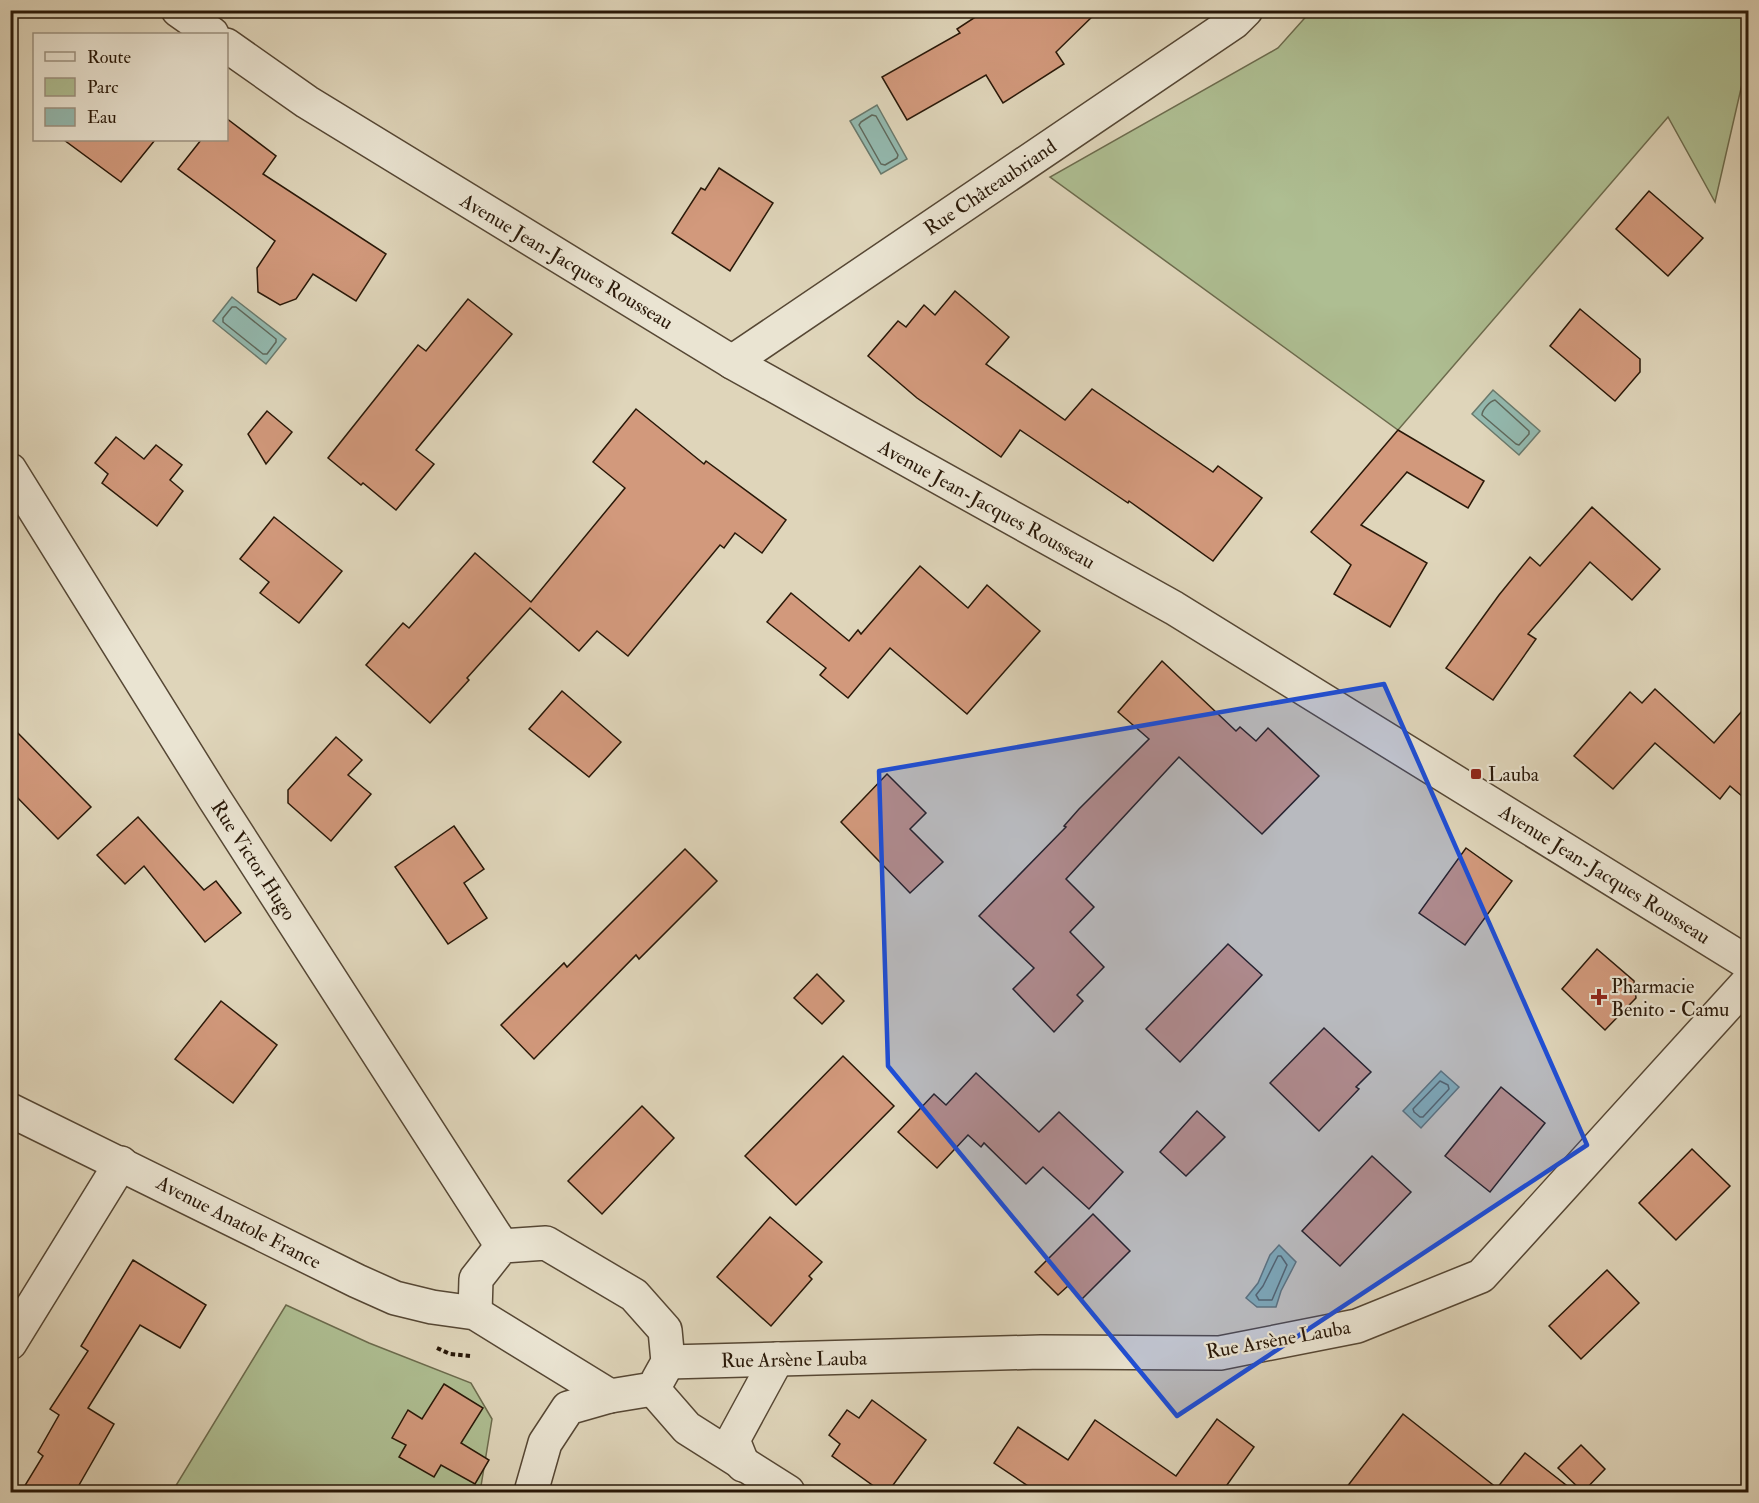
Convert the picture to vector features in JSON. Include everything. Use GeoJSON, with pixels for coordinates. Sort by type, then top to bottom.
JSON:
{"type":"FeatureCollection","features":[{"type":"Feature","properties":{"kind":"street"},"geometry":{"type":"LineString","coordinates":[[178,10],[211,33]]}},
{"type":"Feature","properties":{"kind":"street","name":"Rue Châteaubriand"},"geometry":{"type":"LineString","coordinates":[[732,362],[1234,22],[1246,10]]}},
{"type":"Feature","properties":{"kind":"street","name":"Avenue Jean-Jacques Rousseau"},"geometry":{"type":"LineString","coordinates":[[228,46],[306,102],[732,362],[1174,608],[1749,963]]}},
{"type":"Feature","properties":{"kind":"street","name":"Rue Victor Hugo"},"geometry":{"type":"LineString","coordinates":[[10,470],[214,798],[502,1246]]}},
{"type":"Feature","properties":{"kind":"street","name":"Rue Arsène Lauba"},"geometry":{"type":"LineString","coordinates":[[531,1492],[545,1443],[568,1408],[610,1396],[660,1376],[777,1359],[1041,1352],[1220,1353],[1357,1326],[1481,1276],[1749,982]]}},
{"type":"Feature","properties":{"kind":"street","name":"Avenue Anatole France"},"geometry":{"type":"LineString","coordinates":[[10,1110],[386,1294],[432,1307],[475,1313]]}},
{"type":"Feature","properties":{"kind":"street"},"geometry":{"type":"LineString","coordinates":[[10,1343],[121,1163]]}},
{"type":"Feature","properties":{"kind":"street"},"geometry":{"type":"LineString","coordinates":[[610,1396],[475,1313],[476,1279],[502,1246],[546,1243],[634,1295],[666,1330],[660,1376],[687,1428],[788,1492]]}},
{"type":"Feature","properties":{"kind":"street"},"geometry":{"type":"LineString","coordinates":[[743,1465],[733,1440],[777,1359]]}},
{"type":"Feature","properties":{"kind":"highlighted area"},"geometry":{"type":"Polygon","coordinates":[[[1384,684],[1587,1145],[1177,1416],[888,1066],[879,771],[1384,684]]]}},
{"type":"Feature","properties":{"kind":"green space"},"geometry":{"type":"Polygon","coordinates":[[[1311,11],[1748,11],[1748,58],[1715,202],[1668,117],[1398,430],[1050,177],[1278,48],[1311,11]]]}},
{"type":"Feature","properties":{"kind":"green space"},"geometry":{"type":"Polygon","coordinates":[[[286,1305],[369,1343],[471,1383],[492,1419],[480,1492],[172,1492],[286,1305]]]}},
{"type":"Feature","properties":{"kind":"water"},"geometry":{"type":"Polygon","coordinates":[[[877,105],[907,159],[881,174],[850,121],[877,105]]]}},
{"type":"Feature","properties":{"kind":"water"},"geometry":{"type":"Polygon","coordinates":[[[232,297],[286,339],[266,364],[213,321],[232,297]]]}},
{"type":"Feature","properties":{"kind":"water"},"geometry":{"type":"Polygon","coordinates":[[[1493,390],[1540,431],[1519,455],[1472,414],[1493,390]]]}},
{"type":"Feature","properties":{"kind":"water"},"geometry":{"type":"Polygon","coordinates":[[[1441,1071],[1459,1087],[1421,1128],[1403,1111],[1441,1071]]]}},
{"type":"Feature","properties":{"kind":"water"},"geometry":{"type":"Polygon","coordinates":[[[1279,1245],[1296,1262],[1281,1291],[1276,1307],[1257,1307],[1246,1298],[1258,1283],[1270,1255],[1279,1245]]]}},
{"type":"Feature","properties":{"kind":"building"},"geometry":{"type":"Polygon","coordinates":[[[986,10],[1099,10],[1056,52],[1064,64],[1003,103],[986,75],[907,120],[882,77],[960,33],[957,29],[986,10]]]}},
{"type":"Feature","properties":{"kind":"building"},"geometry":{"type":"Polygon","coordinates":[[[228,120],[276,156],[263,174],[386,254],[356,301],[313,274],[296,299],[280,305],[258,292],[257,268],[275,241],[178,169],[200,141],[228,141],[228,120]]]}},
{"type":"Feature","properties":{"kind":"building"},"geometry":{"type":"Polygon","coordinates":[[[65,141],[154,141],[121,182],[65,141]]]}},
{"type":"Feature","properties":{"kind":"building"},"geometry":{"type":"Polygon","coordinates":[[[719,168],[773,203],[730,271],[672,233],[701,188],[705,190],[719,168]]]}},
{"type":"Feature","properties":{"kind":"building"},"geometry":{"type":"Polygon","coordinates":[[[1649,191],[1703,238],[1668,276],[1616,229],[1649,191]]]}},
{"type":"Feature","properties":{"kind":"building"},"geometry":{"type":"Polygon","coordinates":[[[955,291],[1009,337],[986,364],[1065,420],[1092,389],[1213,472],[1218,466],[1262,498],[1213,561],[1129,501],[1128,503],[1020,430],[1001,457],[917,398],[868,356],[898,321],[906,327],[924,305],[935,315],[955,291]]]}},
{"type":"Feature","properties":{"kind":"building"},"geometry":{"type":"Polygon","coordinates":[[[468,299],[512,334],[416,450],[434,464],[396,510],[328,458],[418,345],[426,351],[468,299]]]}},
{"type":"Feature","properties":{"kind":"building"},"geometry":{"type":"Polygon","coordinates":[[[1580,309],[1640,359],[1640,372],[1615,401],[1550,346],[1580,309]]]}},
{"type":"Feature","properties":{"kind":"building"},"geometry":{"type":"Polygon","coordinates":[[[636,409],[704,464],[706,461],[786,520],[762,553],[735,533],[724,548],[720,545],[628,656],[597,631],[579,651],[530,608],[430,723],[366,665],[403,623],[409,628],[475,553],[531,602],[625,488],[593,462],[636,409]]]}},
{"type":"Feature","properties":{"kind":"building"},"geometry":{"type":"Polygon","coordinates":[[[267,411],[292,432],[266,464],[248,434],[267,411]]]}},
{"type":"Feature","properties":{"kind":"building"},"geometry":{"type":"Polygon","coordinates":[[[1398,430],[1484,481],[1468,508],[1407,472],[1361,525],[1427,563],[1390,627],[1334,594],[1351,565],[1311,532],[1398,430]]]}},
{"type":"Feature","properties":{"kind":"building"},"geometry":{"type":"Polygon","coordinates":[[[116,437],[144,459],[156,445],[182,465],[170,480],[183,491],[157,526],[102,483],[108,474],[95,463],[116,437]]]}},
{"type":"Feature","properties":{"kind":"building"},"geometry":{"type":"Polygon","coordinates":[[[1592,507],[1660,569],[1632,600],[1590,562],[1528,634],[1536,639],[1493,700],[1446,668],[1530,557],[1540,566],[1592,507]]]}},
{"type":"Feature","properties":{"kind":"building"},"geometry":{"type":"Polygon","coordinates":[[[274,517],[342,571],[299,623],[260,593],[269,582],[240,559],[274,517]]]}},
{"type":"Feature","properties":{"kind":"building"},"geometry":{"type":"Polygon","coordinates":[[[920,566],[968,608],[987,585],[1040,631],[967,714],[890,648],[848,698],[820,675],[826,668],[767,622],[791,593],[849,641],[858,630],[861,634],[920,566]]]}},
{"type":"Feature","properties":{"kind":"building"},"geometry":{"type":"Polygon","coordinates":[[[1162,661],[1236,731],[1240,727],[1256,741],[1268,728],[1319,776],[1262,834],[1179,757],[1066,879],[1094,907],[1070,932],[1104,967],[1077,995],[1083,1001],[1054,1032],[1013,989],[1034,968],[979,916],[1066,827],[1064,826],[1079,809],[1149,739],[1118,712],[1162,661]]]}},
{"type":"Feature","properties":{"kind":"building"},"geometry":{"type":"Polygon","coordinates":[[[1655,689],[1714,743],[1749,703],[1749,802],[1730,786],[1720,799],[1655,743],[1613,789],[1574,756],[1630,692],[1642,703],[1655,689]]]}},
{"type":"Feature","properties":{"kind":"building"},"geometry":{"type":"Polygon","coordinates":[[[562,691],[621,742],[589,777],[529,729],[562,691]]]}},
{"type":"Feature","properties":{"kind":"building"},"geometry":{"type":"Polygon","coordinates":[[[10,725],[91,807],[58,839],[10,790],[10,725]]]}},
{"type":"Feature","properties":{"kind":"building"},"geometry":{"type":"Polygon","coordinates":[[[336,737],[362,760],[348,775],[371,794],[331,841],[288,803],[288,790],[336,737]]]}},
{"type":"Feature","properties":{"kind":"building"},"geometry":{"type":"Polygon","coordinates":[[[887,774],[926,813],[910,829],[943,862],[910,893],[841,822],[887,774]]]}},
{"type":"Feature","properties":{"kind":"building"},"geometry":{"type":"Polygon","coordinates":[[[138,817],[204,890],[216,881],[241,913],[205,942],[144,866],[125,884],[97,855],[138,817]]]}},
{"type":"Feature","properties":{"kind":"building"},"geometry":{"type":"Polygon","coordinates":[[[454,826],[484,869],[464,883],[487,918],[448,944],[395,867],[454,826]]]}},
{"type":"Feature","properties":{"kind":"building"},"geometry":{"type":"Polygon","coordinates":[[[1466,848],[1512,881],[1465,945],[1419,913],[1466,848]]]}},
{"type":"Feature","properties":{"kind":"building"},"geometry":{"type":"Polygon","coordinates":[[[685,849],[717,881],[639,959],[636,955],[534,1059],[501,1025],[564,963],[567,967],[685,849]]]}},
{"type":"Feature","properties":{"kind":"building"},"geometry":{"type":"Polygon","coordinates":[[[1228,944],[1262,975],[1180,1062],[1146,1029],[1228,944]]]}},
{"type":"Feature","properties":{"kind":"building"},"geometry":{"type":"Polygon","coordinates":[[[1597,949],[1634,981],[1636,998],[1605,1030],[1562,989],[1597,949]]]}},
{"type":"Feature","properties":{"kind":"building"},"geometry":{"type":"Polygon","coordinates":[[[817,974],[844,1001],[822,1024],[794,998],[817,974]]]}},
{"type":"Feature","properties":{"kind":"building"},"geometry":{"type":"Polygon","coordinates":[[[221,1001],[277,1045],[233,1103],[175,1059],[221,1001]]]}},
{"type":"Feature","properties":{"kind":"building"},"geometry":{"type":"Polygon","coordinates":[[[1324,1028],[1371,1072],[1356,1087],[1359,1089],[1319,1131],[1270,1083],[1324,1028]]]}},
{"type":"Feature","properties":{"kind":"building"},"geometry":{"type":"Polygon","coordinates":[[[843,1056],[894,1106],[796,1205],[745,1156],[843,1056]]]}},
{"type":"Feature","properties":{"kind":"building"},"geometry":{"type":"Polygon","coordinates":[[[976,1073],[1039,1132],[1059,1112],[1123,1172],[1089,1209],[1043,1167],[1026,1184],[984,1143],[981,1147],[968,1135],[937,1168],[898,1132],[934,1094],[946,1105],[976,1073]]]}},
{"type":"Feature","properties":{"kind":"building"},"geometry":{"type":"Polygon","coordinates":[[[1501,1087],[1545,1123],[1490,1192],[1445,1156],[1501,1087]]]}},
{"type":"Feature","properties":{"kind":"building"},"geometry":{"type":"Polygon","coordinates":[[[642,1106],[674,1138],[602,1214],[568,1181],[642,1106]]]}},
{"type":"Feature","properties":{"kind":"building"},"geometry":{"type":"Polygon","coordinates":[[[1197,1111],[1225,1137],[1186,1176],[1160,1152],[1197,1111]]]}},
{"type":"Feature","properties":{"kind":"building"},"geometry":{"type":"Polygon","coordinates":[[[1692,1149],[1730,1186],[1676,1240],[1639,1203],[1692,1149]]]}},
{"type":"Feature","properties":{"kind":"building"},"geometry":{"type":"Polygon","coordinates":[[[1372,1156],[1411,1192],[1340,1266],[1302,1231],[1372,1156]]]}},
{"type":"Feature","properties":{"kind":"building"},"geometry":{"type":"Polygon","coordinates":[[[1093,1214],[1130,1251],[1082,1299],[1068,1286],[1058,1295],[1035,1272],[1093,1214]]]}},
{"type":"Feature","properties":{"kind":"building"},"geometry":{"type":"Polygon","coordinates":[[[770,1217],[822,1262],[809,1276],[812,1279],[771,1326],[717,1277],[770,1217]]]}},
{"type":"Feature","properties":{"kind":"building"},"geometry":{"type":"Polygon","coordinates":[[[133,1260],[206,1305],[180,1348],[140,1325],[88,1408],[114,1424],[75,1492],[21,1492],[43,1456],[38,1452],[59,1415],[50,1409],[88,1351],[81,1346],[133,1260]]]}},
{"type":"Feature","properties":{"kind":"building"},"geometry":{"type":"Polygon","coordinates":[[[1607,1270],[1639,1303],[1581,1359],[1549,1326],[1607,1270]]]}},
{"type":"Feature","properties":{"kind":"building"},"geometry":{"type":"Polygon","coordinates":[[[444,1384],[483,1408],[461,1443],[489,1460],[475,1484],[441,1465],[434,1477],[399,1457],[406,1445],[392,1438],[408,1410],[422,1419],[444,1384]]]}},
{"type":"Feature","properties":{"kind":"building"},"geometry":{"type":"Polygon","coordinates":[[[872,1400],[926,1440],[888,1492],[882,1492],[832,1456],[840,1444],[829,1435],[847,1410],[859,1418],[872,1400]]]}},
{"type":"Feature","properties":{"kind":"building"},"geometry":{"type":"Polygon","coordinates":[[[1403,1414],[1497,1488],[1525,1453],[1575,1492],[1343,1492],[1403,1414]]]}},
{"type":"Feature","properties":{"kind":"building"},"geometry":{"type":"Polygon","coordinates":[[[1217,1419],[1254,1447],[1222,1492],[1037,1492],[994,1463],[1018,1427],[1068,1460],[1095,1420],[1176,1476],[1217,1419]]]}},
{"type":"Feature","properties":{"kind":"building"},"geometry":{"type":"Polygon","coordinates":[[[1581,1445],[1605,1469],[1583,1492],[1558,1468],[1581,1445]]]}},
{"type":"Feature","properties":{"kind":"place","name":"Lauba"},"geometry":{"type":"Point","coordinates":[1476,774]}},
{"type":"Feature","properties":{"kind":"place","name":"Pharmacie Benito - Camu"},"geometry":{"type":"Point","coordinates":[1599,997]}}]}
